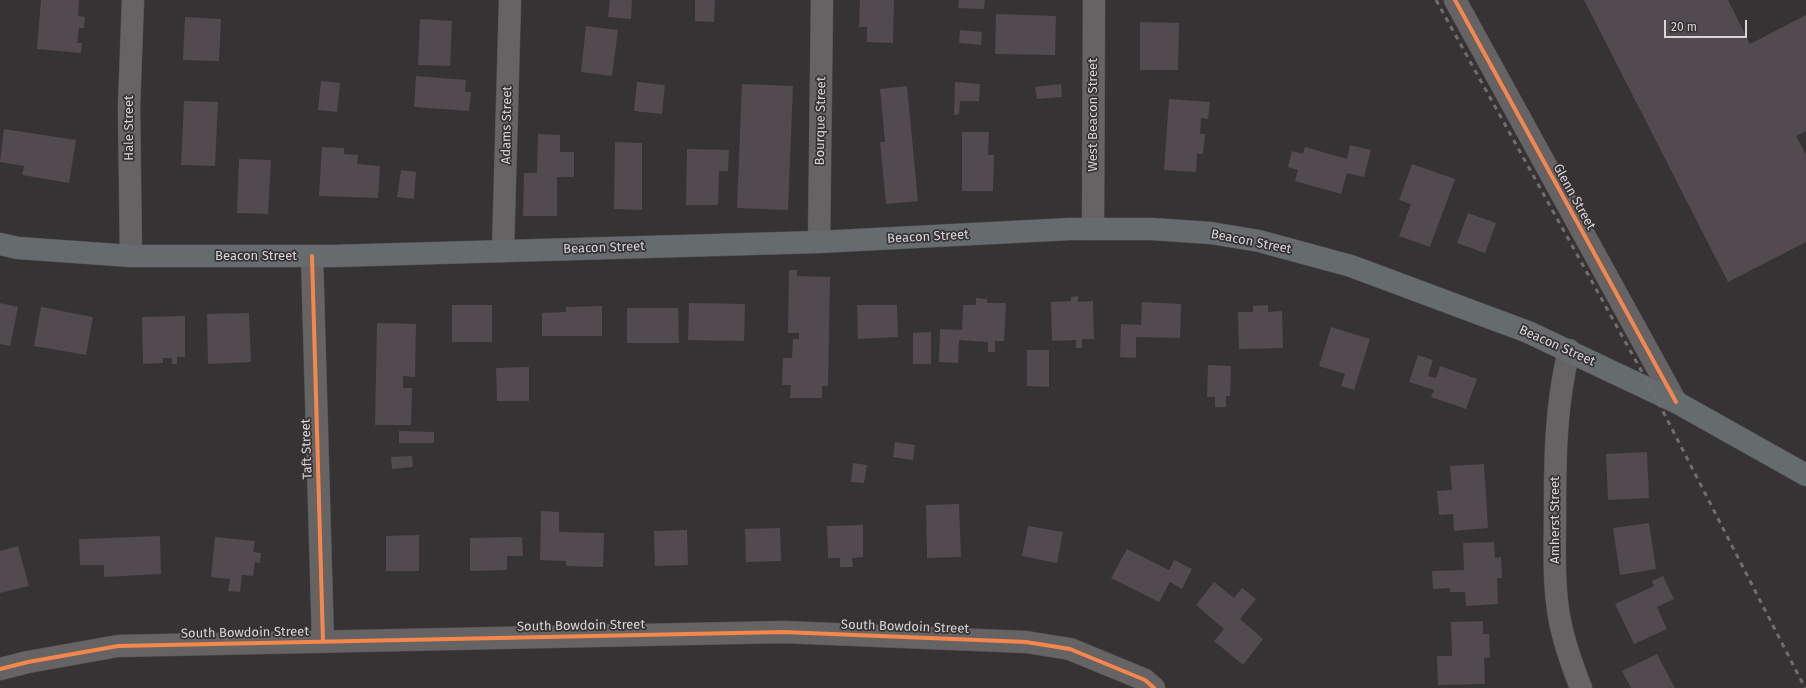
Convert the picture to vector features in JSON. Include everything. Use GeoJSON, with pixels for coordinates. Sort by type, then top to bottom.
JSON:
{"type":"FeatureCollection","features":[{"type":"Feature","properties":{"kind":"main road","name":"Beacon Street"},"geometry":{"type":"LineString","coordinates":[[0,244],[18,248],[131,256],[312,256],[819,242],[1093,229],[1211,233],[1259,241],[1351,266],[1528,332],[1569,350],[1676,402],[1806,475]]}},
{"type":"Feature","properties":{"kind":"street","name":"Hale Street"},"geometry":{"type":"LineString","coordinates":[[131,256],[129,107],[133,0]]}},
{"type":"Feature","properties":{"kind":"street","name":"Adams Street"},"geometry":{"type":"LineString","coordinates":[[503,251],[510,0]]}},
{"type":"Feature","properties":{"kind":"street","name":"Bourque Street"},"geometry":{"type":"LineString","coordinates":[[819,242],[822,0]]}},
{"type":"Feature","properties":{"kind":"street","name":"West Beacon Street"},"geometry":{"type":"LineString","coordinates":[[1093,229],[1094,0]]}},
{"type":"Feature","properties":{"kind":"street","name":"Glenn Street"},"geometry":{"type":"LineString","coordinates":[[1455,0],[1676,402]]}},
{"type":"Feature","properties":{"kind":"street","name":"Taft Street"},"geometry":{"type":"LineString","coordinates":[[312,256],[323,642]]}},
{"type":"Feature","properties":{"kind":"street","name":"Amherst Street"},"geometry":{"type":"LineString","coordinates":[[1569,350],[1560,394],[1556,428],[1555,573],[1559,616],[1573,668],[1581,688]]}},
{"type":"Feature","properties":{"kind":"street","name":"South Bowdoin Street"},"geometry":{"type":"LineString","coordinates":[[0,669],[28,662],[118,646],[783,632],[1026,642],[1070,649],[1145,680],[1154,688]]}},
{"type":"Feature","properties":{"kind":"building"},"geometry":{"type":"Polygon","coordinates":[[[41,0],[79,0],[78,16],[85,17],[84,28],[79,28],[77,43],[82,43],[81,53],[37,49],[41,0]]]}},
{"type":"Feature","properties":{"kind":"building"},"geometry":{"type":"Polygon","coordinates":[[[610,0],[632,0],[631,19],[608,17],[610,0]]]}},
{"type":"Feature","properties":{"kind":"building"},"geometry":{"type":"Polygon","coordinates":[[[695,0],[715,0],[714,22],[695,21],[695,0]]]}},
{"type":"Feature","properties":{"kind":"building"},"geometry":{"type":"Polygon","coordinates":[[[860,0],[894,0],[893,43],[867,42],[867,27],[859,27],[860,0]]]}},
{"type":"Feature","properties":{"kind":"building"},"geometry":{"type":"Polygon","coordinates":[[[959,0],[985,0],[984,9],[958,8],[959,0]]]}},
{"type":"Feature","properties":{"kind":"building"},"geometry":{"type":"Polygon","coordinates":[[[1584,0],[1728,0],[1750,44],[1806,15],[1806,131],[1796,136],[1806,155],[1806,242],[1728,282],[1584,0]]]}},
{"type":"Feature","properties":{"kind":"building"},"geometry":{"type":"Polygon","coordinates":[[[996,14],[1056,16],[1055,55],[995,54],[996,14]]]}},
{"type":"Feature","properties":{"kind":"building"},"geometry":{"type":"Polygon","coordinates":[[[185,17],[221,19],[219,61],[183,60],[185,17]]]}},
{"type":"Feature","properties":{"kind":"building"},"geometry":{"type":"Polygon","coordinates":[[[420,19],[452,21],[450,66],[418,65],[420,19]]]}},
{"type":"Feature","properties":{"kind":"building"},"geometry":{"type":"Polygon","coordinates":[[[1140,22],[1179,23],[1178,70],[1140,70],[1140,22]]]}},
{"type":"Feature","properties":{"kind":"building"},"geometry":{"type":"Polygon","coordinates":[[[586,26],[618,30],[612,76],[581,72],[586,26]]]}},
{"type":"Feature","properties":{"kind":"building"},"geometry":{"type":"Polygon","coordinates":[[[960,30],[982,32],[981,45],[959,43],[960,30]]]}},
{"type":"Feature","properties":{"kind":"building"},"geometry":{"type":"Polygon","coordinates":[[[416,76],[466,80],[465,92],[471,92],[469,111],[414,107],[416,76]]]}},
{"type":"Feature","properties":{"kind":"building"},"geometry":{"type":"Polygon","coordinates":[[[321,81],[340,83],[337,112],[318,110],[321,81]]]}},
{"type":"Feature","properties":{"kind":"building"},"geometry":{"type":"Polygon","coordinates":[[[637,82],[665,85],[662,114],[634,111],[637,82]]]}},
{"type":"Feature","properties":{"kind":"building"},"geometry":{"type":"Polygon","coordinates":[[[955,82],[980,84],[979,101],[960,101],[959,114],[954,115],[955,82]]]}},
{"type":"Feature","properties":{"kind":"building"},"geometry":{"type":"Polygon","coordinates":[[[742,84],[793,86],[788,210],[737,208],[742,84]]]}},
{"type":"Feature","properties":{"kind":"building"},"geometry":{"type":"Polygon","coordinates":[[[1061,84],[1062,97],[1037,99],[1035,87],[1061,84]]]}},
{"type":"Feature","properties":{"kind":"building"},"geometry":{"type":"Polygon","coordinates":[[[907,86],[918,201],[886,204],[880,142],[885,142],[880,89],[907,86]]]}},
{"type":"Feature","properties":{"kind":"building"},"geometry":{"type":"Polygon","coordinates":[[[1169,99],[1210,102],[1208,119],[1201,118],[1200,134],[1205,134],[1203,154],[1197,154],[1196,172],[1164,170],[1169,99]]]}},
{"type":"Feature","properties":{"kind":"building"},"geometry":{"type":"Polygon","coordinates":[[[184,101],[218,102],[215,166],[181,165],[184,101]]]}},
{"type":"Feature","properties":{"kind":"building"},"geometry":{"type":"Polygon","coordinates":[[[4,129],[76,140],[69,183],[22,175],[24,166],[0,162],[4,129]]]}},
{"type":"Feature","properties":{"kind":"building"},"geometry":{"type":"Polygon","coordinates":[[[962,132],[989,132],[988,155],[994,155],[993,191],[962,191],[962,132]]]}},
{"type":"Feature","properties":{"kind":"building"},"geometry":{"type":"Polygon","coordinates":[[[538,134],[560,135],[560,152],[574,152],[574,177],[557,177],[557,216],[523,216],[524,173],[537,173],[538,134]]]}},
{"type":"Feature","properties":{"kind":"building"},"geometry":{"type":"Polygon","coordinates":[[[615,142],[642,143],[642,210],[614,209],[615,142]]]}},
{"type":"Feature","properties":{"kind":"building"},"geometry":{"type":"Polygon","coordinates":[[[1350,145],[1371,150],[1364,177],[1347,173],[1341,194],[1295,181],[1298,170],[1288,167],[1292,151],[1303,154],[1305,147],[1347,159],[1350,145]]]}},
{"type":"Feature","properties":{"kind":"building"},"geometry":{"type":"Polygon","coordinates":[[[322,147],[344,148],[344,154],[358,155],[357,164],[380,166],[378,198],[319,196],[322,147]]]}},
{"type":"Feature","properties":{"kind":"building"},"geometry":{"type":"Polygon","coordinates":[[[687,149],[729,150],[728,171],[719,171],[718,205],[686,205],[687,149]]]}},
{"type":"Feature","properties":{"kind":"building"},"geometry":{"type":"Polygon","coordinates":[[[239,159],[271,160],[268,214],[237,213],[239,159]]]}},
{"type":"Feature","properties":{"kind":"building"},"geometry":{"type":"Polygon","coordinates":[[[1412,164],[1455,179],[1430,247],[1399,236],[1411,204],[1399,200],[1412,164]]]}},
{"type":"Feature","properties":{"kind":"building"},"geometry":{"type":"Polygon","coordinates":[[[401,170],[416,172],[414,199],[397,197],[401,170]]]}},
{"type":"Feature","properties":{"kind":"building"},"geometry":{"type":"Polygon","coordinates":[[[1468,213],[1496,223],[1485,253],[1457,243],[1468,213]]]}},
{"type":"Feature","properties":{"kind":"building"},"geometry":{"type":"Polygon","coordinates":[[[789,270],[797,270],[797,276],[830,277],[828,386],[822,386],[822,398],[790,398],[791,385],[782,385],[783,358],[792,358],[793,339],[799,339],[799,333],[788,333],[789,270]]]}},
{"type":"Feature","properties":{"kind":"building"},"geometry":{"type":"Polygon","coordinates":[[[1078,296],[1078,302],[1093,301],[1094,339],[1082,339],[1082,348],[1076,348],[1076,340],[1052,341],[1051,302],[1071,301],[1071,297],[1078,296]]]}},
{"type":"Feature","properties":{"kind":"building"},"geometry":{"type":"Polygon","coordinates":[[[976,298],[987,299],[987,303],[1006,303],[1004,341],[995,341],[995,352],[988,352],[988,342],[959,340],[958,363],[939,362],[940,329],[962,330],[963,305],[976,305],[976,298]]]}},
{"type":"Feature","properties":{"kind":"building"},"geometry":{"type":"Polygon","coordinates":[[[1142,302],[1181,304],[1180,338],[1136,337],[1136,358],[1120,357],[1121,324],[1141,325],[1142,302]]]}},
{"type":"Feature","properties":{"kind":"building"},"geometry":{"type":"Polygon","coordinates":[[[0,303],[18,307],[10,346],[0,344],[0,303]]]}},
{"type":"Feature","properties":{"kind":"building"},"geometry":{"type":"Polygon","coordinates":[[[689,303],[745,304],[744,341],[688,340],[689,303]]]}},
{"type":"Feature","properties":{"kind":"building"},"geometry":{"type":"Polygon","coordinates":[[[452,305],[492,305],[492,342],[452,342],[452,305]]]}},
{"type":"Feature","properties":{"kind":"building"},"geometry":{"type":"Polygon","coordinates":[[[857,305],[897,305],[898,337],[858,339],[857,305]]]}},
{"type":"Feature","properties":{"kind":"building"},"geometry":{"type":"Polygon","coordinates":[[[1268,305],[1268,312],[1282,311],[1283,348],[1239,349],[1238,312],[1253,312],[1253,306],[1268,305]]]}},
{"type":"Feature","properties":{"kind":"building"},"geometry":{"type":"Polygon","coordinates":[[[602,306],[602,336],[542,336],[542,313],[566,312],[566,307],[602,306]]]}},
{"type":"Feature","properties":{"kind":"building"},"geometry":{"type":"Polygon","coordinates":[[[41,307],[93,317],[86,355],[34,346],[41,307]]]}},
{"type":"Feature","properties":{"kind":"building"},"geometry":{"type":"Polygon","coordinates":[[[627,308],[678,308],[679,343],[627,343],[627,308]]]}},
{"type":"Feature","properties":{"kind":"building"},"geometry":{"type":"Polygon","coordinates":[[[249,313],[251,362],[208,364],[207,314],[249,313]]]}},
{"type":"Feature","properties":{"kind":"building"},"geometry":{"type":"Polygon","coordinates":[[[185,316],[185,357],[177,357],[177,364],[172,364],[172,358],[163,358],[163,363],[143,364],[142,317],[185,316]]]}},
{"type":"Feature","properties":{"kind":"building"},"geometry":{"type":"Polygon","coordinates":[[[377,323],[416,324],[415,377],[403,376],[403,388],[412,388],[411,425],[375,425],[377,323]]]}},
{"type":"Feature","properties":{"kind":"building"},"geometry":{"type":"Polygon","coordinates":[[[1331,327],[1370,339],[1354,390],[1341,386],[1345,374],[1319,366],[1331,327]]]}},
{"type":"Feature","properties":{"kind":"building"},"geometry":{"type":"Polygon","coordinates":[[[931,332],[931,364],[913,364],[913,333],[931,332]]]}},
{"type":"Feature","properties":{"kind":"building"},"geometry":{"type":"Polygon","coordinates":[[[1027,350],[1049,350],[1049,387],[1027,386],[1027,350]]]}},
{"type":"Feature","properties":{"kind":"building"},"geometry":{"type":"Polygon","coordinates":[[[1418,355],[1433,360],[1428,376],[1436,378],[1440,366],[1477,379],[1466,409],[1431,397],[1434,390],[1409,382],[1418,355]]]}},
{"type":"Feature","properties":{"kind":"building"},"geometry":{"type":"Polygon","coordinates":[[[1208,365],[1231,366],[1230,396],[1226,396],[1226,407],[1215,407],[1215,397],[1207,397],[1208,365]]]}},
{"type":"Feature","properties":{"kind":"building"},"geometry":{"type":"Polygon","coordinates":[[[529,367],[529,401],[497,401],[496,368],[529,367]]]}},
{"type":"Feature","properties":{"kind":"building"},"geometry":{"type":"Polygon","coordinates":[[[399,431],[434,432],[434,443],[399,443],[399,431]]]}},
{"type":"Feature","properties":{"kind":"building"},"geometry":{"type":"Polygon","coordinates":[[[895,442],[915,445],[913,460],[893,457],[895,442]]]}},
{"type":"Feature","properties":{"kind":"building"},"geometry":{"type":"Polygon","coordinates":[[[1647,452],[1649,498],[1608,500],[1606,454],[1647,452]]]}},
{"type":"Feature","properties":{"kind":"building"},"geometry":{"type":"Polygon","coordinates":[[[412,456],[413,467],[392,469],[391,457],[412,456]]]}},
{"type":"Feature","properties":{"kind":"building"},"geometry":{"type":"Polygon","coordinates":[[[853,463],[867,465],[864,483],[851,482],[853,463]]]}},
{"type":"Feature","properties":{"kind":"building"},"geometry":{"type":"Polygon","coordinates":[[[1484,464],[1488,528],[1454,531],[1453,514],[1439,515],[1437,491],[1452,490],[1450,466],[1484,464]]]}},
{"type":"Feature","properties":{"kind":"building"},"geometry":{"type":"Polygon","coordinates":[[[959,504],[961,557],[927,558],[926,505],[959,504]]]}},
{"type":"Feature","properties":{"kind":"building"},"geometry":{"type":"Polygon","coordinates":[[[541,511],[559,512],[559,532],[604,533],[603,567],[566,566],[566,561],[540,560],[541,511]]]}},
{"type":"Feature","properties":{"kind":"building"},"geometry":{"type":"Polygon","coordinates":[[[1649,523],[1656,569],[1620,575],[1613,528],[1649,523]]]}},
{"type":"Feature","properties":{"kind":"building"},"geometry":{"type":"Polygon","coordinates":[[[863,525],[863,557],[852,558],[853,567],[840,567],[840,558],[828,558],[827,526],[863,525]]]}},
{"type":"Feature","properties":{"kind":"building"},"geometry":{"type":"Polygon","coordinates":[[[1028,526],[1063,532],[1057,563],[1022,556],[1028,526]]]}},
{"type":"Feature","properties":{"kind":"building"},"geometry":{"type":"Polygon","coordinates":[[[780,528],[781,561],[746,562],[745,529],[780,528]]]}},
{"type":"Feature","properties":{"kind":"building"},"geometry":{"type":"Polygon","coordinates":[[[687,530],[688,565],[655,566],[654,531],[687,530]]]}},
{"type":"Feature","properties":{"kind":"building"},"geometry":{"type":"Polygon","coordinates":[[[419,535],[419,571],[386,571],[386,536],[419,535]]]}},
{"type":"Feature","properties":{"kind":"building"},"geometry":{"type":"Polygon","coordinates":[[[160,536],[161,574],[104,577],[104,565],[80,565],[79,539],[160,536]]]}},
{"type":"Feature","properties":{"kind":"building"},"geometry":{"type":"Polygon","coordinates":[[[215,537],[255,541],[253,552],[261,553],[260,563],[255,562],[253,576],[242,575],[240,592],[228,591],[230,579],[211,577],[215,537]]]}},
{"type":"Feature","properties":{"kind":"building"},"geometry":{"type":"Polygon","coordinates":[[[522,537],[523,556],[507,556],[507,570],[470,571],[470,538],[522,537]]]}},
{"type":"Feature","properties":{"kind":"building"},"geometry":{"type":"Polygon","coordinates":[[[1494,542],[1495,558],[1501,557],[1502,578],[1497,578],[1498,604],[1466,606],[1465,592],[1450,592],[1450,588],[1433,589],[1432,571],[1464,570],[1463,543],[1494,542]]]}},
{"type":"Feature","properties":{"kind":"building"},"geometry":{"type":"Polygon","coordinates":[[[18,546],[29,586],[0,593],[0,551],[18,546]]]}},
{"type":"Feature","properties":{"kind":"building"},"geometry":{"type":"Polygon","coordinates":[[[1127,549],[1169,570],[1174,560],[1192,569],[1182,589],[1170,582],[1159,602],[1111,578],[1127,549]]]}},
{"type":"Feature","properties":{"kind":"building"},"geometry":{"type":"Polygon","coordinates":[[[1663,576],[1674,599],[1657,607],[1667,629],[1634,644],[1615,604],[1654,586],[1652,581],[1663,576]]]}},
{"type":"Feature","properties":{"kind":"building"},"geometry":{"type":"Polygon","coordinates":[[[1214,582],[1234,598],[1242,588],[1256,599],[1240,619],[1263,639],[1243,665],[1214,641],[1224,629],[1196,605],[1214,582]]]}},
{"type":"Feature","properties":{"kind":"building"},"geometry":{"type":"Polygon","coordinates":[[[1483,621],[1483,634],[1489,634],[1490,657],[1484,658],[1485,684],[1438,685],[1437,656],[1452,656],[1451,622],[1483,621]]]}},
{"type":"Feature","properties":{"kind":"building"},"geometry":{"type":"Polygon","coordinates":[[[1657,654],[1675,688],[1631,688],[1622,671],[1657,654]]]}},
{"type":"Feature","properties":{"kind":"railway"},"geometry":{"type":"LineString","coordinates":[[1436,0],[1652,390],[1805,688]]}},
{"type":"Feature","properties":{"kind":"cycle path"},"geometry":{"type":"LineString","coordinates":[[1455,0],[1676,402]]}},
{"type":"Feature","properties":{"kind":"cycle path"},"geometry":{"type":"LineString","coordinates":[[312,256],[323,642]]}},
{"type":"Feature","properties":{"kind":"cycle path"},"geometry":{"type":"LineString","coordinates":[[0,669],[28,662],[118,646],[783,632],[1026,642],[1070,649],[1145,680],[1154,688]]}}]}
